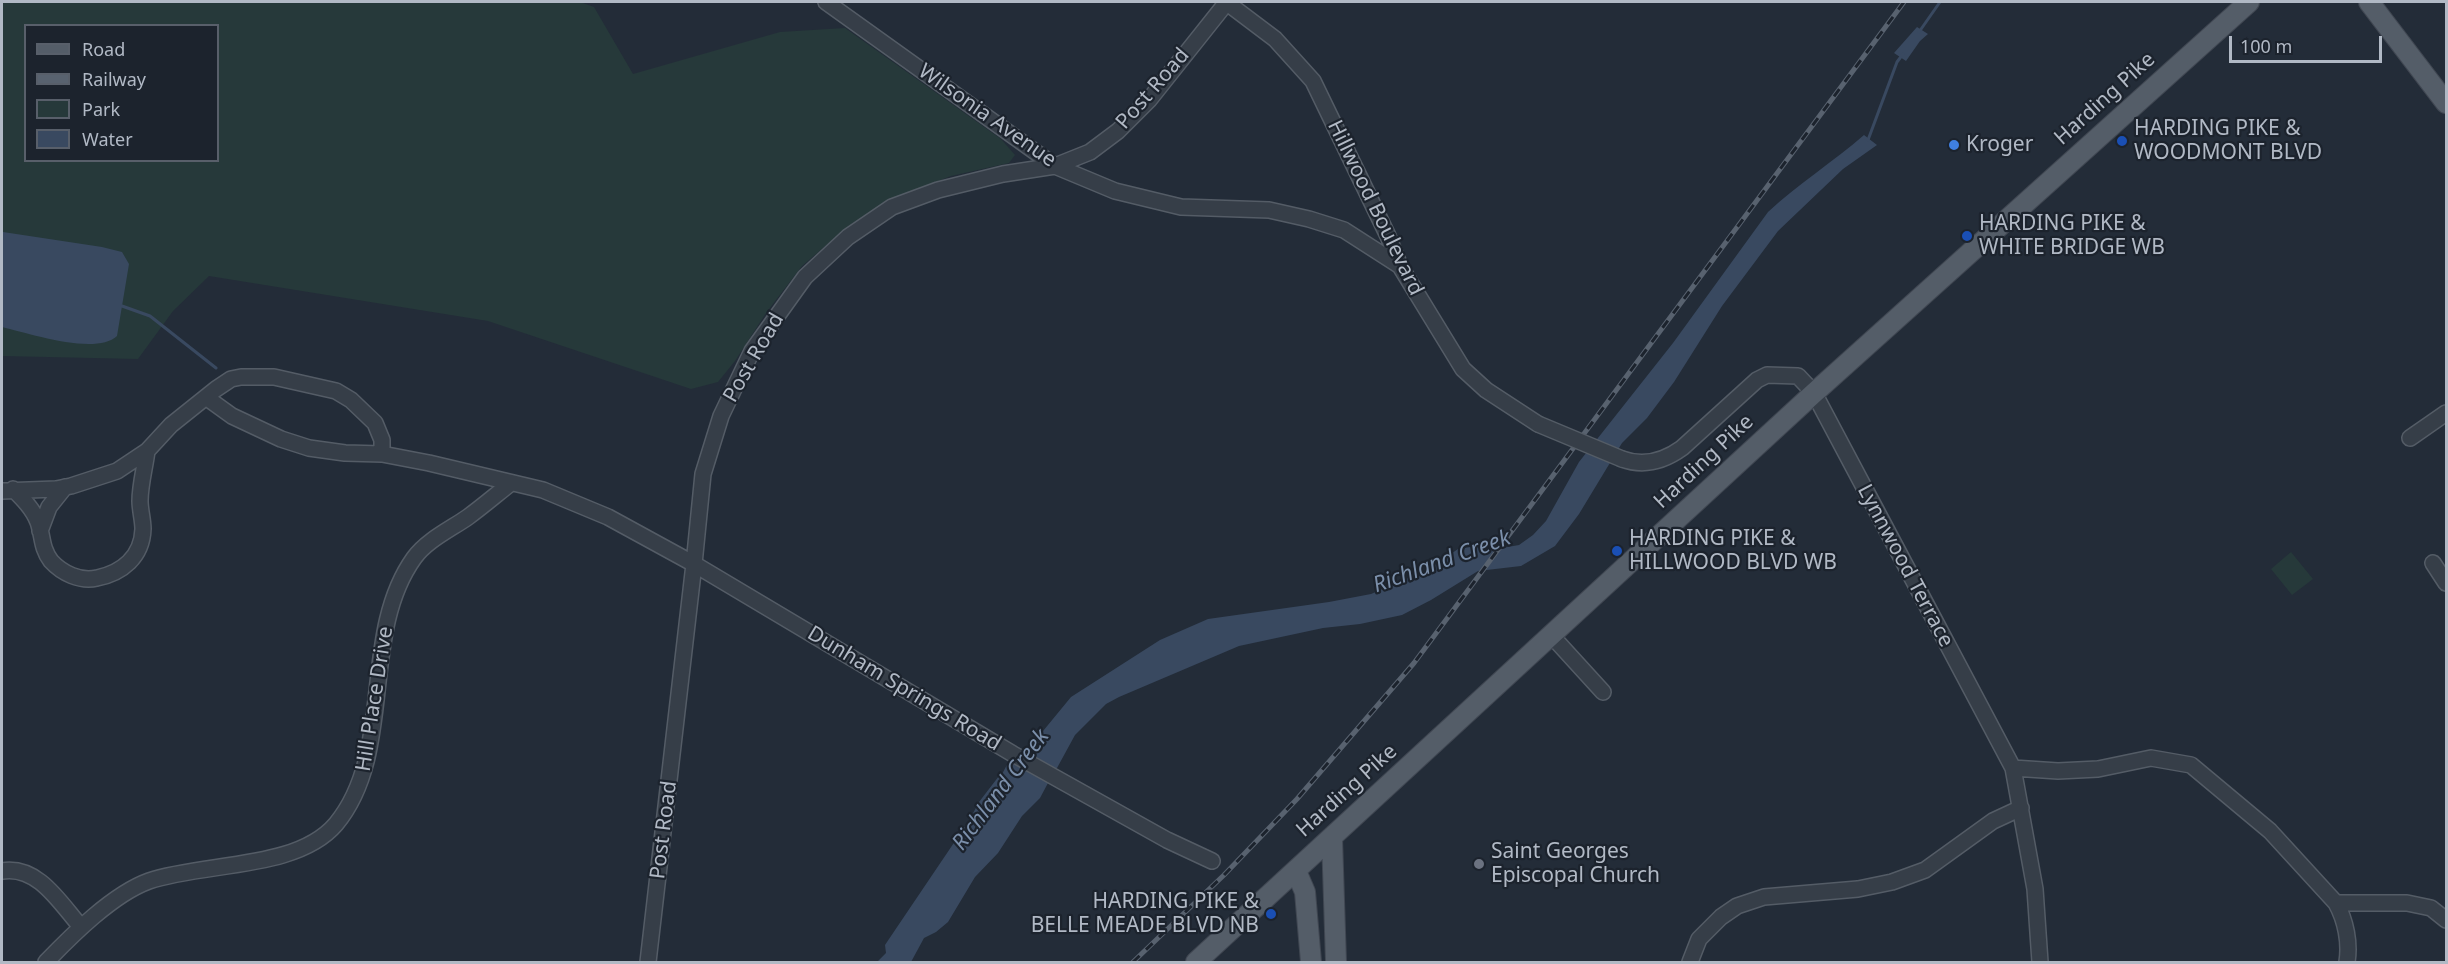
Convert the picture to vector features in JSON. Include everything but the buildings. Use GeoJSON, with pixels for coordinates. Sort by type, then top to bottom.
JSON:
{"type":"FeatureCollection","features":[{"type":"Feature","properties":{"kind":"main road","name":"Harding Pike"},"geometry":{"type":"LineString","coordinates":[[1196,963],[1814,393],[2249,2]]}},
{"type":"Feature","properties":{"kind":"main road"},"geometry":{"type":"LineString","coordinates":[[2369,2],[2446,103]]}},
{"type":"Feature","properties":{"kind":"main road"},"geometry":{"type":"LineString","coordinates":[[1332,838],[1336,963]]}},
{"type":"Feature","properties":{"kind":"main road"},"geometry":{"type":"LineString","coordinates":[[1296,871],[1305,892],[1311,963]]}},
{"type":"Feature","properties":{"kind":"street","name":"Wilsonia Avenue"},"geometry":{"type":"LineString","coordinates":[[826,2],[1055,166],[1115,191],[1181,207],[1269,210],[1310,219],[1344,230],[1400,266]]}},
{"type":"Feature","properties":{"kind":"street","name":"Post Road"},"geometry":{"type":"LineString","coordinates":[[648,963],[703,474],[721,416],[752,351],[805,277],[849,237],[892,207],[938,190],[1002,174],[1055,166],[1090,152],[1118,131],[1149,100],[1226,2]]}},
{"type":"Feature","properties":{"kind":"street","name":"Hillwood Boulevard"},"geometry":{"type":"LineString","coordinates":[[1226,2],[1275,39],[1313,81],[1388,236],[1400,266],[1463,369],[1486,390],[1538,424],[1622,459]]}},
{"type":"Feature","properties":{"kind":"street","name":"Lynnwood Terrace"},"geometry":{"type":"LineString","coordinates":[[1622,459],[1647,462],[1670,455],[1682,448],[1757,380],[1767,375],[1798,376],[1814,393],[2013,768],[2035,889],[2040,963]]}},
{"type":"Feature","properties":{"kind":"street"},"geometry":{"type":"LineString","coordinates":[[7,490],[65,487],[117,471],[147,451],[179,418],[231,379],[252,376],[274,377],[336,391],[351,400],[375,423],[382,440],[382,454]]}},
{"type":"Feature","properties":{"kind":"street","name":"Dunham Springs Road"},"geometry":{"type":"LineString","coordinates":[[207,398],[224,412],[282,439],[309,448],[345,453],[382,454],[543,490],[610,518],[694,564],[1013,754],[1167,840],[1212,861]]}},
{"type":"Feature","properties":{"kind":"street"},"geometry":{"type":"LineString","coordinates":[[2410,438],[2446,413]]}},
{"type":"Feature","properties":{"kind":"street"},"geometry":{"type":"LineString","coordinates":[[7,490],[30,507],[39,524],[46,553],[58,567],[69,574],[91,579],[111,575],[126,566],[138,549],[143,527],[140,501],[147,451]]}},
{"type":"Feature","properties":{"kind":"street"},"geometry":{"type":"LineString","coordinates":[[117,471],[127,476],[141,490]]}},
{"type":"Feature","properties":{"kind":"street","name":"Hill Place Drive"},"geometry":{"type":"LineString","coordinates":[[46,963],[81,927],[108,905],[146,882],[213,867],[270,859],[306,848],[335,824],[360,784],[370,742],[375,695],[389,613],[398,585],[415,556],[511,483]]}},
{"type":"Feature","properties":{"kind":"street"},"geometry":{"type":"LineString","coordinates":[[40,531],[49,507],[65,487]]}},
{"type":"Feature","properties":{"kind":"street"},"geometry":{"type":"LineString","coordinates":[[2433,563],[2446,583]]}},
{"type":"Feature","properties":{"kind":"street"},"geometry":{"type":"LineString","coordinates":[[1551,635],[1603,692]]}},
{"type":"Feature","properties":{"kind":"street"},"geometry":{"type":"LineString","coordinates":[[2013,768],[2058,771],[2098,769],[2151,758],[2191,765],[2270,831],[2336,903],[2342,913],[2346,931],[2349,951],[2346,963]]}},
{"type":"Feature","properties":{"kind":"street"},"geometry":{"type":"LineString","coordinates":[[1690,963],[1699,939],[1720,917],[1737,906],[1764,897],[1858,889],[1892,882],[1924,870],[1994,821],[2021,808]]}},
{"type":"Feature","properties":{"kind":"street"},"geometry":{"type":"LineString","coordinates":[[2,871],[25,873],[45,885],[81,927]]}},
{"type":"Feature","properties":{"kind":"street"},"geometry":{"type":"LineString","coordinates":[[2336,903],[2407,903],[2431,908],[2446,920]]}},
{"type":"Feature","properties":{"kind":"green space"},"geometry":{"type":"Polygon","coordinates":[[[2,2],[580,2],[594,7],[633,74],[780,32],[845,28],[1001,139],[1015,155],[1009,163],[951,176],[892,199],[850,225],[802,266],[718,382],[691,389],[488,321],[209,276],[173,311],[138,359],[2,356],[2,2]]]}},
{"type":"Feature","properties":{"kind":"green space"},"geometry":{"type":"Polygon","coordinates":[[[2291,552],[2313,579],[2292,595],[2271,569],[2291,552]]]}},
{"type":"Feature","properties":{"kind":"water"},"geometry":{"type":"Polygon","coordinates":[[[1917,27],[1928,34],[1906,61],[1894,53],[1917,27]]]}},
{"type":"Feature","properties":{"kind":"water"},"geometry":{"type":"Polygon","coordinates":[[[1864,135],[1877,145],[1843,169],[1778,231],[1722,306],[1674,382],[1647,418],[1622,443],[1579,514],[1555,546],[1521,566],[1478,571],[1402,615],[1360,624],[1323,628],[1239,646],[1106,704],[1075,735],[1057,768],[1050,770],[1046,776],[1048,783],[1040,798],[1022,816],[998,853],[975,877],[948,922],[924,938],[911,962],[877,962],[886,953],[885,945],[970,819],[979,802],[1001,776],[1009,761],[1017,759],[1024,749],[1034,742],[1071,697],[1160,640],[1208,619],[1371,594],[1429,569],[1458,549],[1502,548],[1519,545],[1533,535],[1546,521],[1579,462],[1673,343],[1768,212],[1864,135]]]}},
{"type":"Feature","properties":{"kind":"water"},"geometry":{"type":"Polygon","coordinates":[[[3,232],[122,252],[129,264],[117,336],[107,342],[78,344],[2,327],[3,232]]]}},
{"type":"Feature","properties":{"kind":"waterway","name":"Richland Creek"},"geometry":{"type":"LineString","coordinates":[[1919,32],[1940,2]]}},
{"type":"Feature","properties":{"kind":"waterway","name":"Richland Creek"},"geometry":{"type":"LineString","coordinates":[[1868,140],[1897,62],[1903,54]]}},
{"type":"Feature","properties":{"kind":"waterway"},"geometry":{"type":"LineString","coordinates":[[122,306],[150,316],[216,368]]}},
{"type":"Feature","properties":{"kind":"railway"},"geometry":{"type":"LineString","coordinates":[[1133,962],[1224,875],[1297,799],[1414,663],[1904,2]]}},
{"type":"Feature","properties":{"kind":"place","name":"HARDING PIKE & WOODMONT BLVD"},"geometry":{"type":"Point","coordinates":[2122,141]}},
{"type":"Feature","properties":{"kind":"place","name":"Kroger"},"geometry":{"type":"Point","coordinates":[1954,145]}},
{"type":"Feature","properties":{"kind":"place","name":"HARDING PIKE & WHITE BRIDGE WB"},"geometry":{"type":"Point","coordinates":[1967,236]}},
{"type":"Feature","properties":{"kind":"place","name":"HARDING PIKE & HILLWOOD BLVD WB"},"geometry":{"type":"Point","coordinates":[1617,551]}},
{"type":"Feature","properties":{"kind":"place","name":"Saint Georges Episcopal Church"},"geometry":{"type":"Point","coordinates":[1479,864]}},
{"type":"Feature","properties":{"kind":"place","name":"HARDING PIKE & BELLE MEADE BLVD NB"},"geometry":{"type":"Point","coordinates":[1271,914]}}]}
